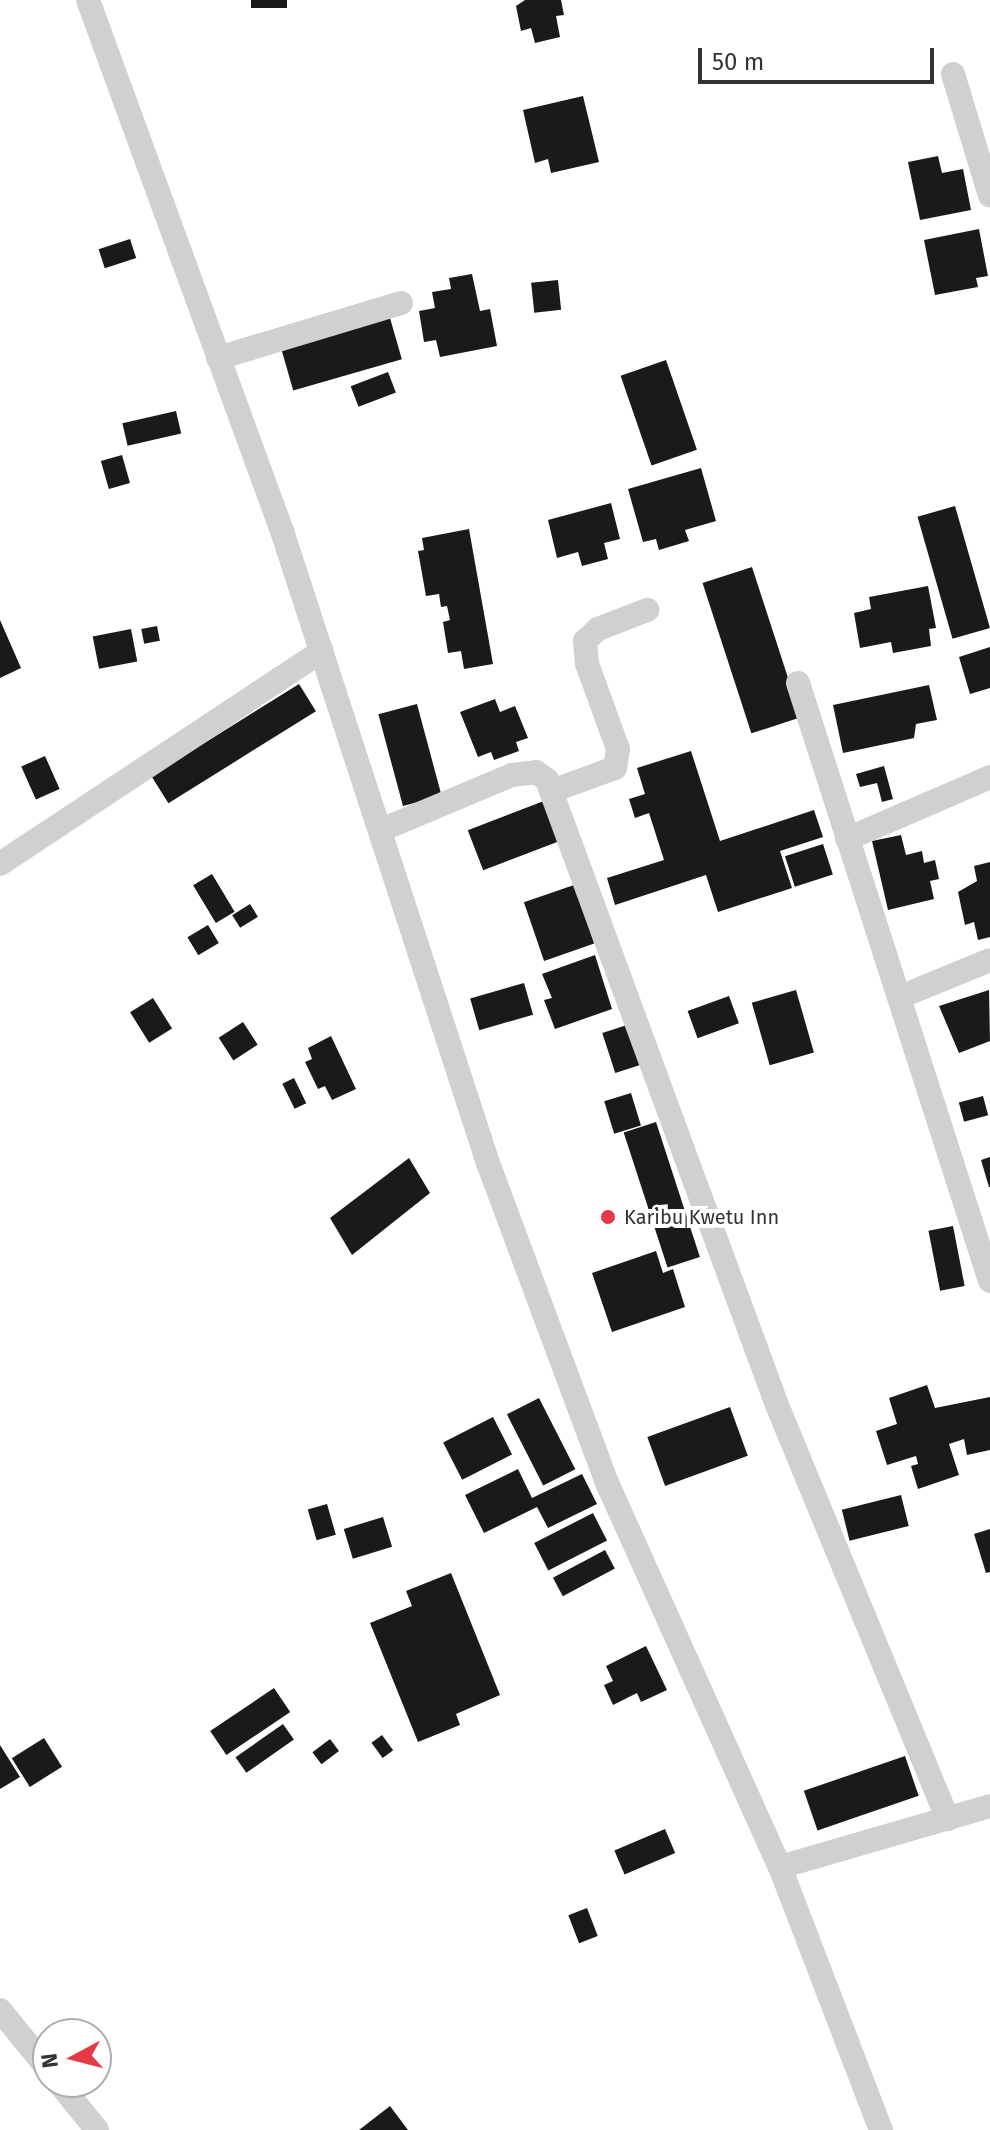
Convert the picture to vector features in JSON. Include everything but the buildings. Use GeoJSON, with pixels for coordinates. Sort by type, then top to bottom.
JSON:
{"type":"FeatureCollection","features":[{"type":"Feature","properties":{"kind":"street"},"geometry":{"type":"LineString","coordinates":[[88,0],[322,651],[488,1163],[608,1485],[780,1867],[881,2130]]}},
{"type":"Feature","properties":{"kind":"street"},"geometry":{"type":"LineString","coordinates":[[953,74],[990,196]]}},
{"type":"Feature","properties":{"kind":"street"},"geometry":{"type":"LineString","coordinates":[[218,358],[401,303]]}},
{"type":"Feature","properties":{"kind":"street"},"geometry":{"type":"LineString","coordinates":[[552,791],[615,768],[618,749],[587,664],[585,641],[598,629],[647,610]]}},
{"type":"Feature","properties":{"kind":"street"},"geometry":{"type":"LineString","coordinates":[[0,864],[322,651]]}},
{"type":"Feature","properties":{"kind":"street"},"geometry":{"type":"LineString","coordinates":[[798,683],[990,1281]]}},
{"type":"Feature","properties":{"kind":"street"},"geometry":{"type":"LineString","coordinates":[[381,830],[512,775],[540,773],[552,791],[777,1405],[948,1819]]}},
{"type":"Feature","properties":{"kind":"street"},"geometry":{"type":"LineString","coordinates":[[847,839],[990,777]]}},
{"type":"Feature","properties":{"kind":"street"},"geometry":{"type":"LineString","coordinates":[[900,997],[990,960]]}},
{"type":"Feature","properties":{"kind":"street"},"geometry":{"type":"LineString","coordinates":[[780,1867],[990,1806]]}},
{"type":"Feature","properties":{"kind":"street"},"geometry":{"type":"LineString","coordinates":[[0,2010],[32,2049]]}},
{"type":"Feature","properties":{"kind":"street"},"geometry":{"type":"LineString","coordinates":[[71,2098],[97,2130]]}},
{"type":"Feature","properties":{"kind":"place","name":"Karibu Kwetu Inn"},"geometry":{"type":"Point","coordinates":[608,1217]}}]}
